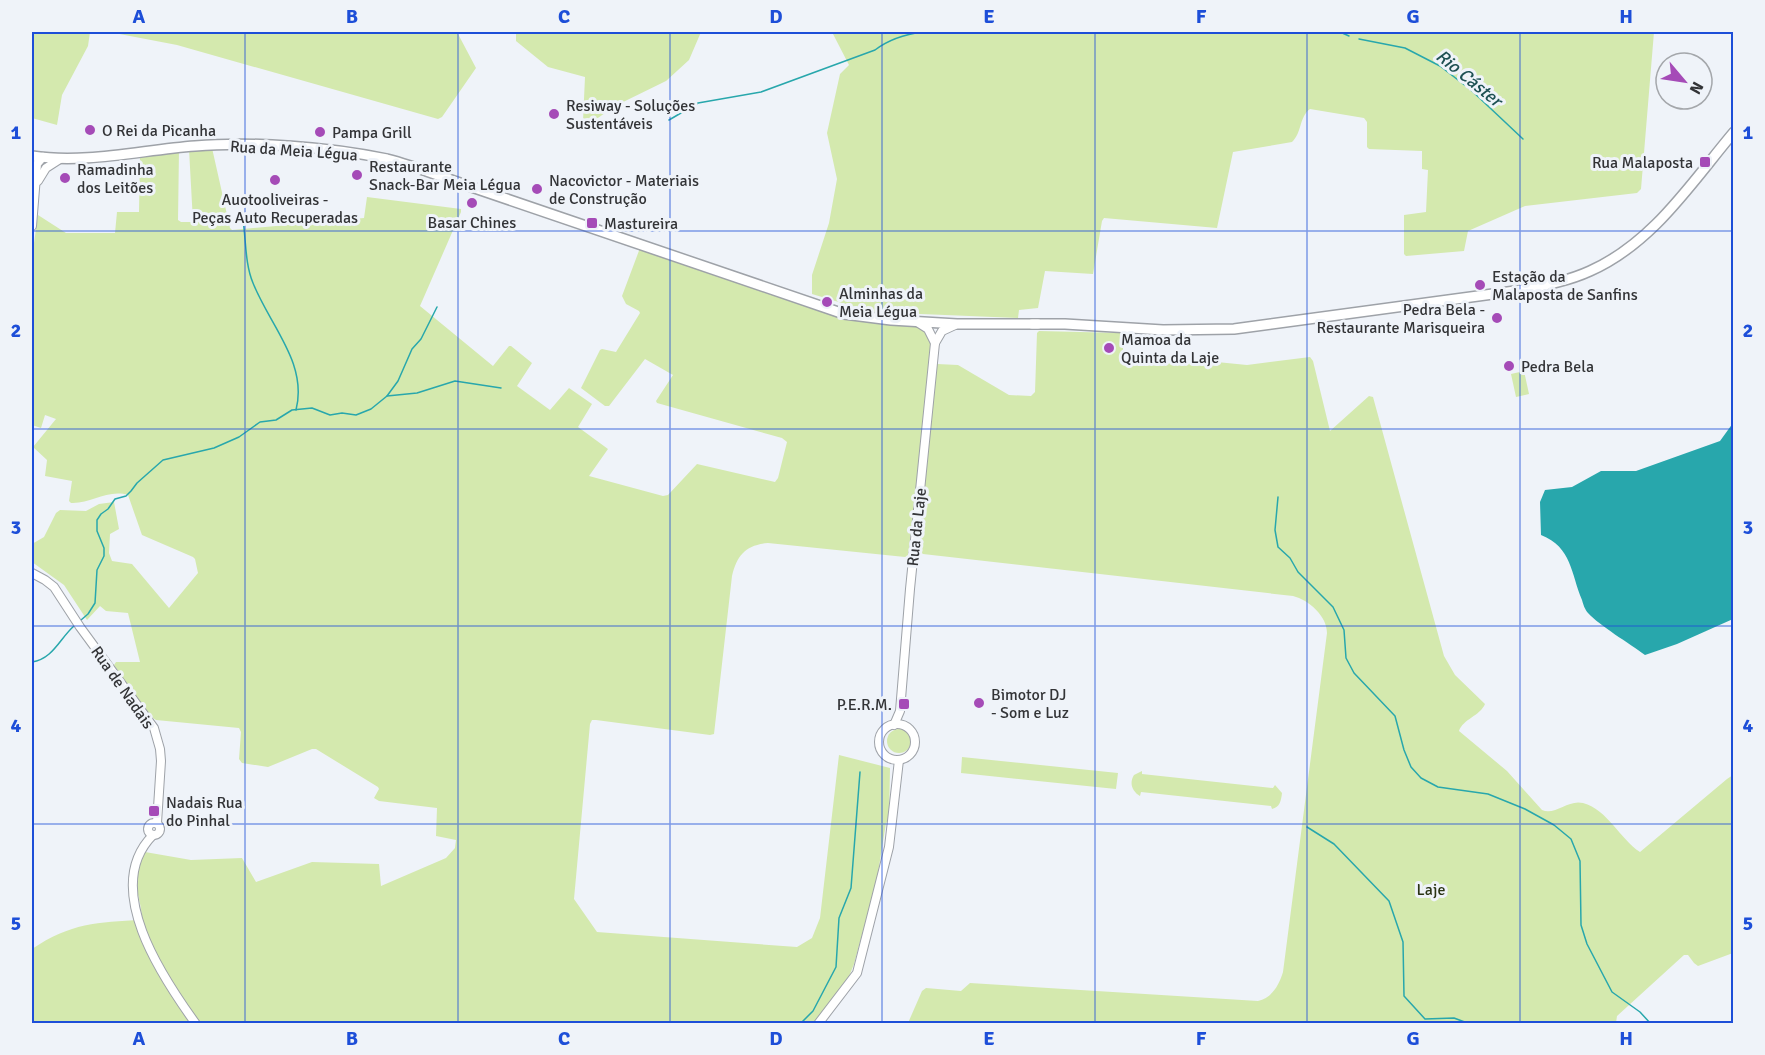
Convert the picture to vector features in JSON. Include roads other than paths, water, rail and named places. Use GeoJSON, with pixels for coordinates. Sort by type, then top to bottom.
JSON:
{"type":"FeatureCollection","features":[{"type":"Feature","properties":{"kind":"main road"},"geometry":{"type":"LineString","coordinates":[[862,317],[1200,331],[1233,329],[1515,291],[1556,283],[1590,271],[1627,250],[1646,236],[1734,132]]}},
{"type":"Feature","properties":{"kind":"main road","name":"Rua da Meia Légua"},"geometry":{"type":"LineString","coordinates":[[32,156],[60,159],[85,158],[197,146],[239,144],[352,153],[403,164],[820,307],[862,317]]}},
{"type":"Feature","properties":{"kind":"main road"},"geometry":{"type":"LineString","coordinates":[[862,317],[917,321],[938,320],[957,324],[1038,324]]}},
{"type":"Feature","properties":{"kind":"street"},"geometry":{"type":"LineString","coordinates":[[32,226],[39,173],[37,164],[45,158]]}},
{"type":"Feature","properties":{"kind":"street"},"geometry":{"type":"LineString","coordinates":[[39,173],[60,159]]}},
{"type":"Feature","properties":{"kind":"street"},"geometry":{"type":"LineString","coordinates":[[32,164],[39,173]]}},
{"type":"Feature","properties":{"kind":"street","name":"Rua da Laje"},"geometry":{"type":"LineString","coordinates":[[897,762],[883,753],[880,742],[884,731],[894,725],[900,711],[910,589],[938,320]]}},
{"type":"Feature","properties":{"kind":"street"},"geometry":{"type":"LineString","coordinates":[[917,321],[935,338],[946,328],[957,324]]}},
{"type":"Feature","properties":{"kind":"street","name":"Rua de Nadais"},"geometry":{"type":"LineString","coordinates":[[32,573],[45,580],[62,597],[80,627],[154,728],[161,761],[157,823],[161,831],[153,835],[138,857],[134,868],[133,892],[138,915],[151,952],[181,1003],[196,1023]]}},
{"type":"Feature","properties":{"kind":"street","name":"Rua da Laje"},"geometry":{"type":"LineString","coordinates":[[897,762],[909,755],[915,745],[913,734],[905,726],[900,711]]}},
{"type":"Feature","properties":{"kind":"street"},"geometry":{"type":"LineString","coordinates":[[894,725],[905,726]]}},
{"type":"Feature","properties":{"kind":"street","name":"Rua da Laje"},"geometry":{"type":"LineString","coordinates":[[818,1023],[857,973],[889,847],[897,762]]}},
{"type":"Feature","properties":{"kind":"water"},"geometry":{"type":"Polygon","coordinates":[[[1733,423],[1733,619],[1677,644],[1645,655],[1587,612],[1565,554],[1551,540],[1541,535],[1540,502],[1545,490],[1572,487],[1601,471],[1636,471],[1720,441],[1733,423]]]}},
{"type":"Feature","properties":{"kind":"waterway"},"geometry":{"type":"LineString","coordinates":[[669,120],[698,103],[761,92],[875,50],[898,38],[923,32]]}},
{"type":"Feature","properties":{"kind":"waterway","name":"Rio Cáster"},"geometry":{"type":"LineString","coordinates":[[1340,32],[1349,36]]}},
{"type":"Feature","properties":{"kind":"waterway","name":"Rio Cáster"},"geometry":{"type":"LineString","coordinates":[[1359,39],[1405,48],[1440,66],[1471,90],[1523,139]]}},
{"type":"Feature","properties":{"kind":"waterway"},"geometry":{"type":"LineString","coordinates":[[243,220],[250,276],[285,345],[297,376],[296,410]]}},
{"type":"Feature","properties":{"kind":"waterway"},"geometry":{"type":"LineString","coordinates":[[81,620],[95,603],[97,570],[104,556],[104,548],[97,531],[97,520],[115,499],[126,496],[163,460],[214,448],[239,437],[260,422],[276,420],[292,410],[312,408],[330,415],[342,413],[356,415],[371,409],[387,396],[398,381],[412,349],[421,339],[437,307]]}},
{"type":"Feature","properties":{"kind":"waterway"},"geometry":{"type":"LineString","coordinates":[[387,396],[417,393],[455,381],[501,388]]}},
{"type":"Feature","properties":{"kind":"waterway"},"geometry":{"type":"LineString","coordinates":[[1278,497],[1275,530],[1278,547],[1290,558],[1298,572],[1333,607],[1344,630],[1346,658],[1354,673],[1395,716],[1411,767],[1421,778],[1438,787],[1488,794],[1525,809],[1554,825],[1571,839],[1580,861],[1581,925],[1587,944],[1612,992],[1640,1012],[1651,1024]]}},
{"type":"Feature","properties":{"kind":"waterway"},"geometry":{"type":"LineString","coordinates":[[32,662],[51,652],[74,626]]}},
{"type":"Feature","properties":{"kind":"waterway"},"geometry":{"type":"LineString","coordinates":[[800,1024],[813,1011],[836,967],[839,918],[851,888],[860,772]]}},
{"type":"Feature","properties":{"kind":"waterway"},"geometry":{"type":"LineString","coordinates":[[1307,827],[1334,844],[1389,901],[1403,942],[1404,996],[1425,1019],[1454,1018],[1470,1024]]}},
{"type":"Feature","properties":{"kind":"place","name":"Resiway - Soluções Sustentáveis"},"geometry":{"type":"Point","coordinates":[554,114]}},
{"type":"Feature","properties":{"kind":"place","name":"O Rei da Picanha"},"geometry":{"type":"Point","coordinates":[90,130]}},
{"type":"Feature","properties":{"kind":"place","name":"Pampa Grill"},"geometry":{"type":"Point","coordinates":[320,132]}},
{"type":"Feature","properties":{"kind":"place","name":"Rua Malaposta"},"geometry":{"type":"Point","coordinates":[1705,162]}},
{"type":"Feature","properties":{"kind":"place","name":"Restaurante Snack-Bar Meia Légua"},"geometry":{"type":"Point","coordinates":[357,175]}},
{"type":"Feature","properties":{"kind":"place","name":"Ramadinha dos Leitões"},"geometry":{"type":"Point","coordinates":[65,178]}},
{"type":"Feature","properties":{"kind":"place","name":"Auotooliveiras - Peças Auto Recuperadas"},"geometry":{"type":"Point","coordinates":[275,180]}},
{"type":"Feature","properties":{"kind":"place","name":"Nacovictor - Materiais de Construção"},"geometry":{"type":"Point","coordinates":[537,189]}},
{"type":"Feature","properties":{"kind":"place","name":"Basar Chines"},"geometry":{"type":"Point","coordinates":[472,203]}},
{"type":"Feature","properties":{"kind":"place","name":"Mastureira"},"geometry":{"type":"Point","coordinates":[592,223]}},
{"type":"Feature","properties":{"kind":"place","name":"Estação da Malaposta de Sanfins"},"geometry":{"type":"Point","coordinates":[1480,285]}},
{"type":"Feature","properties":{"kind":"place","name":"Alminhas da Meia Légua"},"geometry":{"type":"Point","coordinates":[827,302]}},
{"type":"Feature","properties":{"kind":"place","name":"Pedra Bela - Restaurante Marisqueira"},"geometry":{"type":"Point","coordinates":[1497,318]}},
{"type":"Feature","properties":{"kind":"place","name":"Mamoa da Quinta da Laje"},"geometry":{"type":"Point","coordinates":[1109,348]}},
{"type":"Feature","properties":{"kind":"place","name":"Pedra Bela"},"geometry":{"type":"Point","coordinates":[1509,366]}},
{"type":"Feature","properties":{"kind":"place","name":"Bimotor DJ - Som e Luz"},"geometry":{"type":"Point","coordinates":[979,703]}},
{"type":"Feature","properties":{"kind":"place","name":"P.E.R.M."},"geometry":{"type":"Point","coordinates":[904,704]}},
{"type":"Feature","properties":{"kind":"place","name":"Nadais Rua do Pinhal"},"geometry":{"type":"Point","coordinates":[154,811]}},
{"type":"Feature","properties":{"kind":"park label","name":"Laje"},"geometry":{"type":"Point","coordinates":[1431,889]}}]}
